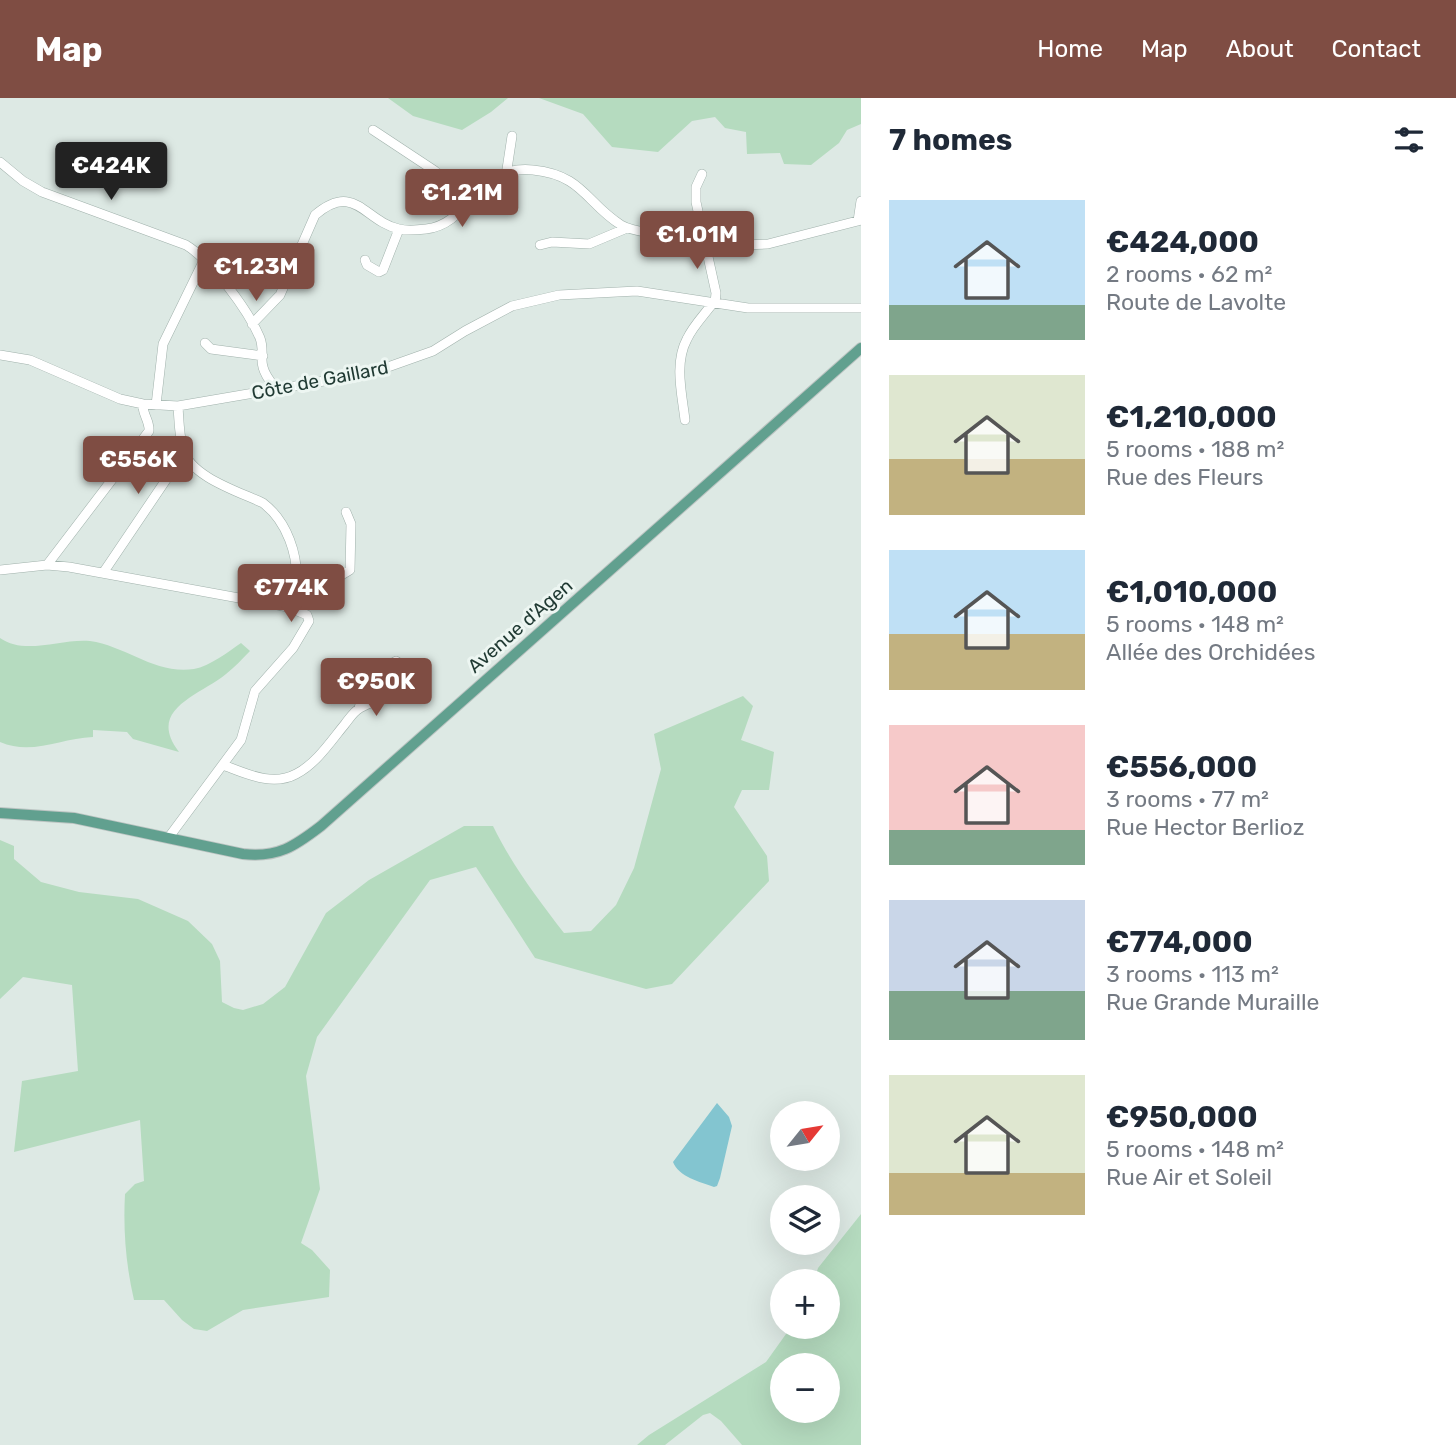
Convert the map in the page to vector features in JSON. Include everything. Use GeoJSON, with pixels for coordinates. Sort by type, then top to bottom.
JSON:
{"type":"FeatureCollection","features":[{"type":"Feature","properties":{"kind":"main road","name":"Avenue d'Agen"},"geometry":{"type":"LineString","coordinates":[[0,815],[17,813],[74,818],[256,855],[285,851],[308,836],[858,349]]}},
{"type":"Feature","properties":{"kind":"street"},"geometry":{"type":"LineString","coordinates":[[373,130],[435,171],[470,200]]}},
{"type":"Feature","properties":{"kind":"street"},"geometry":{"type":"LineString","coordinates":[[508,173],[512,136]]}},
{"type":"Feature","properties":{"kind":"street"},"geometry":{"type":"LineString","coordinates":[[0,162],[42,192],[186,245],[205,258],[261,341],[259,383],[252,393]]}},
{"type":"Feature","properties":{"kind":"street"},"geometry":{"type":"LineString","coordinates":[[252,324],[280,295],[315,215],[336,202],[348,201],[360,205],[380,220],[399,229],[423,230],[445,223],[457,215],[479,188],[490,180],[508,173],[532,170],[576,184],[606,214],[627,228],[706,242],[768,244],[859,220],[861,201]]}},
{"type":"Feature","properties":{"kind":"street"},"geometry":{"type":"LineString","coordinates":[[685,420],[680,380],[685,341],[714,303],[716,293],[696,202],[696,187],[702,174]]}},
{"type":"Feature","properties":{"kind":"street"},"geometry":{"type":"LineString","coordinates":[[540,245],[552,242],[589,244],[627,228]]}},
{"type":"Feature","properties":{"kind":"street"},"geometry":{"type":"LineString","coordinates":[[365,260],[371,268],[379,272],[383,270],[399,229]]}},
{"type":"Feature","properties":{"kind":"street"},"geometry":{"type":"LineString","coordinates":[[156,405],[163,344],[205,258]]}},
{"type":"Feature","properties":{"kind":"street","name":"Côte de Gaillard"},"geometry":{"type":"LineString","coordinates":[[0,355],[30,360],[100,392],[143,404],[178,405],[371,373],[433,351],[502,311],[546,297],[580,292],[637,291],[748,308],[859,309]]}},
{"type":"Feature","properties":{"kind":"street"},"geometry":{"type":"LineString","coordinates":[[205,343],[211,349],[262,359]]}},
{"type":"Feature","properties":{"kind":"street"},"geometry":{"type":"LineString","coordinates":[[262,359],[268,379],[276,389]]}},
{"type":"Feature","properties":{"kind":"street"},"geometry":{"type":"LineString","coordinates":[[47,565],[149,431],[143,404]]}},
{"type":"Feature","properties":{"kind":"street"},"geometry":{"type":"LineString","coordinates":[[178,405],[183,451],[207,477]]}},
{"type":"Feature","properties":{"kind":"street"},"geometry":{"type":"LineString","coordinates":[[103,573],[183,451]]}},
{"type":"Feature","properties":{"kind":"street"},"geometry":{"type":"LineString","coordinates":[[176,465],[184,463],[271,509],[284,526],[290,541],[296,586],[288,607]]}},
{"type":"Feature","properties":{"kind":"street"},"geometry":{"type":"LineString","coordinates":[[296,577],[340,576],[350,570],[351,524],[346,512]]}},
{"type":"Feature","properties":{"kind":"street"},"geometry":{"type":"LineString","coordinates":[[115,555],[116,567],[121,576]]}},
{"type":"Feature","properties":{"kind":"street"},"geometry":{"type":"LineString","coordinates":[[0,570],[47,565],[103,573],[288,607],[307,615],[309,621],[306,630],[255,691],[241,740],[169,837]]}},
{"type":"Feature","properties":{"kind":"street"},"geometry":{"type":"LineString","coordinates":[[223,765],[265,779],[296,775],[359,708],[392,694],[408,683],[410,676],[407,668],[394,662],[378,676],[361,700],[359,708]]}},
{"type":"Feature","properties":{"kind":"street"},"geometry":{"type":"LineString","coordinates":[[378,676],[392,694]]}},
{"type":"Feature","properties":{"kind":"green space"},"geometry":{"type":"Polygon","coordinates":[[[388,98],[508,98],[462,130],[413,116],[388,98]]]}},
{"type":"Feature","properties":{"kind":"green space"},"geometry":{"type":"Polygon","coordinates":[[[539,98],[861,98],[861,124],[847,130],[839,143],[811,165],[784,164],[780,153],[747,154],[746,132],[725,128],[715,117],[692,121],[658,152],[612,147],[583,114],[539,98]]]}},
{"type":"Feature","properties":{"kind":"green space"},"geometry":{"type":"Polygon","coordinates":[[[0,638],[21,646],[90,641],[116,648],[154,664],[180,670],[206,665],[241,643],[250,651],[229,671],[180,705],[172,714],[170,737],[179,752],[133,739],[127,732],[93,730],[93,737],[24,747],[0,742],[0,638]]]}},
{"type":"Feature","properties":{"kind":"green space"},"geometry":{"type":"Polygon","coordinates":[[[743,696],[753,706],[741,740],[774,752],[769,790],[742,790],[734,807],[767,856],[769,881],[672,984],[646,989],[535,958],[476,867],[430,880],[317,1037],[306,1076],[320,1189],[301,1243],[312,1250],[330,1270],[329,1297],[243,1310],[207,1331],[194,1329],[164,1300],[134,1300],[127,1261],[124,1207],[125,1194],[135,1184],[144,1181],[140,1120],[14,1152],[22,1081],[78,1071],[72,985],[23,977],[0,999],[0,840],[14,846],[14,859],[41,882],[79,892],[138,899],[188,921],[212,944],[220,961],[222,1002],[243,1010],[263,1004],[285,987],[326,913],[369,880],[464,826],[493,826],[517,868],[564,933],[591,931],[616,905],[634,868],[661,769],[654,734],[743,696]]]}},
{"type":"Feature","properties":{"kind":"green space"},"geometry":{"type":"Polygon","coordinates":[[[861,1214],[861,1445],[742,1445],[721,1421],[710,1413],[703,1415],[665,1445],[637,1445],[766,1362],[770,1356],[770,1423],[840,1423],[840,1353],[772,1353],[782,1339],[840,1339],[840,1269],[818,1269],[828,1255],[840,1255],[840,1240],[861,1214]]]}},
{"type":"Feature","properties":{"kind":"water"},"geometry":{"type":"Polygon","coordinates":[[[717,1103],[729,1117],[732,1126],[720,1178],[714,1187],[680,1172],[673,1162],[717,1103]]]}}]}
